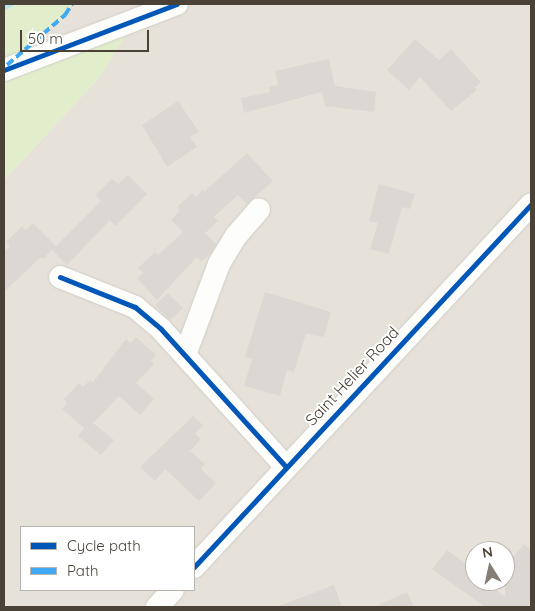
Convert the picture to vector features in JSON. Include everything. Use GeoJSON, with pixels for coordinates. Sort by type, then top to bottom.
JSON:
{"type":"FeatureCollection","features":[{"type":"Feature","properties":{"kind":"street"},"geometry":{"type":"LineString","coordinates":[[4,70],[177,4]]}},
{"type":"Feature","properties":{"kind":"street","name":"Saint Helier Road"},"geometry":{"type":"LineString","coordinates":[[195,566],[531,204]]}},
{"type":"Feature","properties":{"kind":"street"},"geometry":{"type":"LineString","coordinates":[[185,355],[219,264],[236,236],[259,210]]}},
{"type":"Feature","properties":{"kind":"street"},"geometry":{"type":"LineString","coordinates":[[60,277],[135,307],[185,355],[286,467]]}},
{"type":"Feature","properties":{"kind":"street"},"geometry":{"type":"LineString","coordinates":[[157,607],[172,591]]}},
{"type":"Feature","properties":{"kind":"shaded area"},"geometry":{"type":"Polygon","coordinates":[[[72,4],[531,4],[531,607],[4,607],[4,180],[99,78],[4,67],[65,15],[72,4]]]}},
{"type":"Feature","properties":{"kind":"green space"},"geometry":{"type":"Polygon","coordinates":[[[4,4],[72,4],[65,15],[4,67],[4,4]]]}},
{"type":"Feature","properties":{"kind":"green space"},"geometry":{"type":"Polygon","coordinates":[[[134,22],[99,78],[4,180],[4,70],[134,22]]]}},
{"type":"Feature","properties":{"kind":"building"},"geometry":{"type":"Polygon","coordinates":[[[415,39],[439,60],[451,49],[481,82],[475,88],[477,90],[451,111],[420,77],[409,90],[387,70],[415,39]]]}},
{"type":"Feature","properties":{"kind":"building"},"geometry":{"type":"Polygon","coordinates":[[[329,59],[335,86],[376,92],[374,112],[325,106],[322,92],[244,113],[241,98],[270,92],[269,87],[278,85],[275,71],[329,59]]]}},
{"type":"Feature","properties":{"kind":"building"},"geometry":{"type":"Polygon","coordinates":[[[178,101],[199,132],[190,137],[197,147],[167,167],[142,125],[178,101]]]}},
{"type":"Feature","properties":{"kind":"building"},"geometry":{"type":"Polygon","coordinates":[[[247,153],[273,181],[247,204],[238,195],[214,217],[218,221],[205,233],[216,244],[211,253],[201,262],[197,257],[157,300],[137,278],[143,273],[138,268],[155,252],[158,255],[183,232],[171,220],[180,210],[177,207],[192,193],[196,197],[203,190],[204,192],[247,153]]]}},
{"type":"Feature","properties":{"kind":"building"},"geometry":{"type":"Polygon","coordinates":[[[128,175],[147,194],[115,226],[110,220],[67,265],[52,250],[43,259],[41,257],[4,292],[4,252],[10,246],[6,242],[22,226],[26,230],[33,223],[56,246],[101,201],[95,195],[112,179],[118,184],[128,175]]]}},
{"type":"Feature","properties":{"kind":"building"},"geometry":{"type":"Polygon","coordinates":[[[379,184],[415,194],[410,209],[402,207],[389,254],[370,249],[378,223],[369,221],[379,184]]]}},
{"type":"Feature","properties":{"kind":"building"},"geometry":{"type":"Polygon","coordinates":[[[265,292],[331,312],[324,337],[306,334],[294,372],[287,370],[280,396],[244,386],[252,359],[245,357],[265,292]]]}},
{"type":"Feature","properties":{"kind":"building"},"geometry":{"type":"Polygon","coordinates":[[[168,293],[183,308],[170,320],[155,305],[168,293]]]}},
{"type":"Feature","properties":{"kind":"building"},"geometry":{"type":"Polygon","coordinates":[[[136,337],[156,355],[151,361],[154,364],[136,383],[154,399],[140,415],[119,396],[93,423],[114,440],[101,455],[78,436],[84,428],[62,409],[67,403],[64,399],[79,383],[83,387],[90,380],[93,382],[126,339],[130,343],[136,337]]]}},
{"type":"Feature","properties":{"kind":"building"},"geometry":{"type":"Polygon","coordinates":[[[193,416],[203,425],[195,434],[201,439],[190,451],[205,464],[201,469],[216,483],[199,501],[165,469],[155,481],[140,467],[193,416]]]}},
{"type":"Feature","properties":{"kind":"building"},"geometry":{"type":"Polygon","coordinates":[[[524,544],[531,550],[531,607],[485,607],[432,569],[447,550],[465,563],[465,591],[498,591],[505,597],[505,591],[515,591],[515,555],[524,544]]]}},
{"type":"Feature","properties":{"kind":"building"},"geometry":{"type":"Polygon","coordinates":[[[334,585],[342,607],[279,607],[279,606],[334,585]]]}},
{"type":"Feature","properties":{"kind":"building"},"geometry":{"type":"Polygon","coordinates":[[[407,592],[414,607],[374,607],[407,592]]]}},
{"type":"Feature","properties":{"kind":"waterway"},"geometry":{"type":"LineString","coordinates":[[4,7],[10,4]]}},
{"type":"Feature","properties":{"kind":"marked path"},"geometry":{"type":"LineString","coordinates":[[7,65],[65,15],[72,4]]}},
{"type":"Feature","properties":{"kind":"cycle path"},"geometry":{"type":"LineString","coordinates":[[4,70],[177,4]]}},
{"type":"Feature","properties":{"kind":"cycle path"},"geometry":{"type":"LineString","coordinates":[[195,566],[531,204]]}},
{"type":"Feature","properties":{"kind":"cycle path"},"geometry":{"type":"LineString","coordinates":[[60,277],[135,307],[161,329],[286,467]]}}]}
